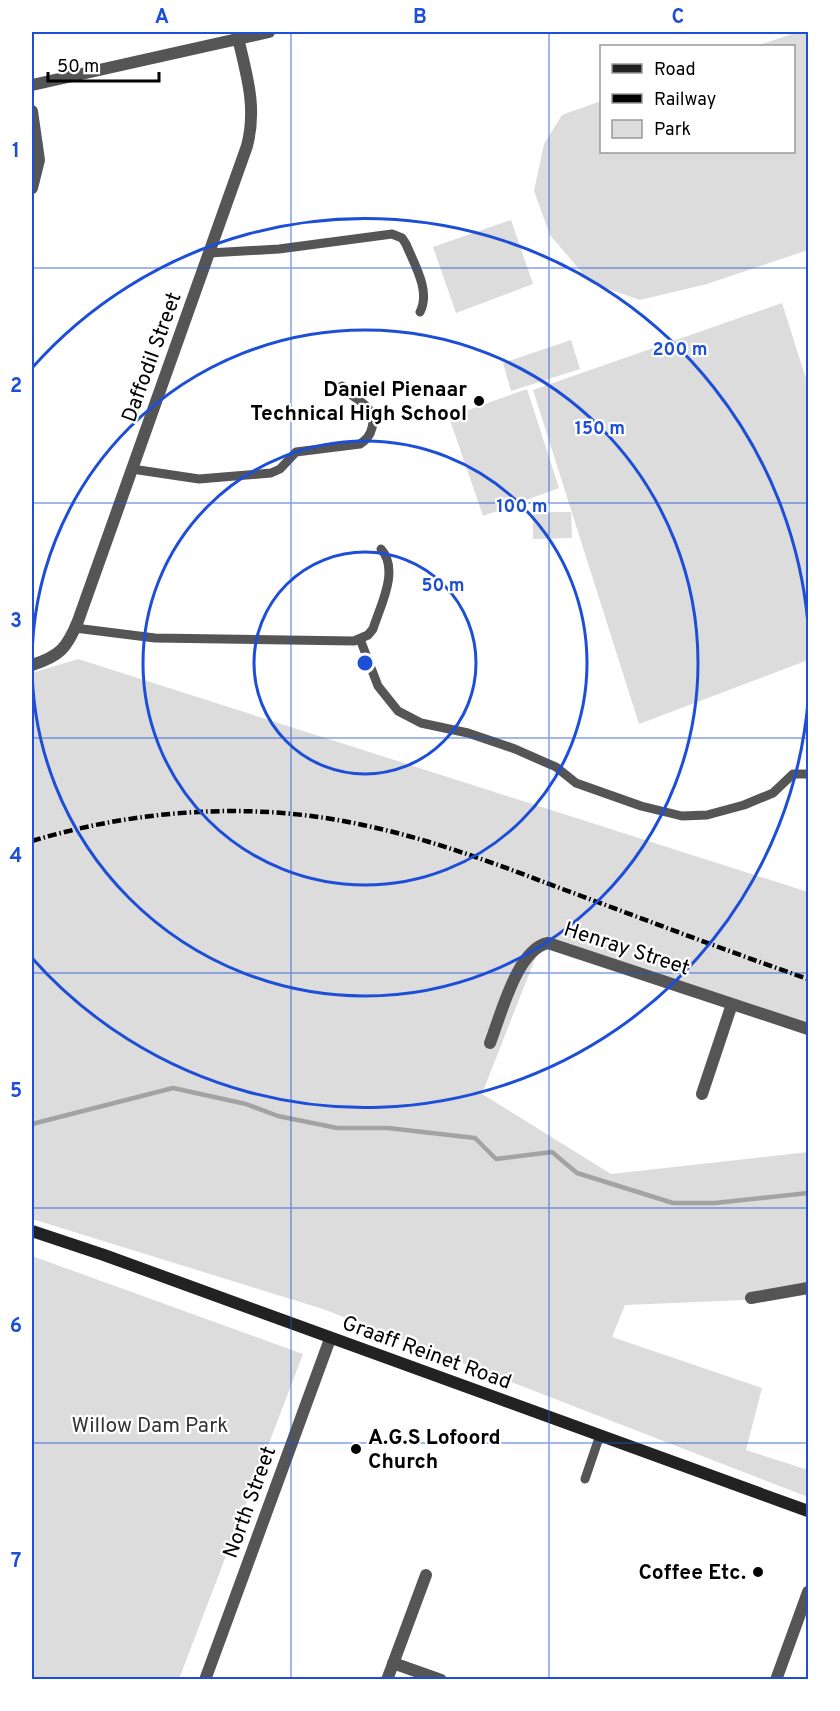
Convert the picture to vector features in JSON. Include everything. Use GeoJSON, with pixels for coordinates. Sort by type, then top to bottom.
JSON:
{"type":"FeatureCollection","features":[{"type":"Feature","properties":{"kind":"main road","name":"Graaff Reinet Road"},"geometry":{"type":"LineString","coordinates":[[32,1231],[104,1255],[808,1511]]}},
{"type":"Feature","properties":{"kind":"street"},"geometry":{"type":"LineString","coordinates":[[32,85],[269,32]]}},
{"type":"Feature","properties":{"kind":"street","name":"Daffodil Street"},"geometry":{"type":"LineString","coordinates":[[32,665],[58,653],[68,644],[75,628],[253,126],[252,97],[238,38]]}},
{"type":"Feature","properties":{"kind":"street"},"geometry":{"type":"LineString","coordinates":[[32,111],[39,160],[32,188]]}},
{"type":"Feature","properties":{"kind":"street","name":"Henray Street"},"geometry":{"type":"LineString","coordinates":[[490,1043],[526,957],[538,945],[548,943],[808,1029]]}},
{"type":"Feature","properties":{"kind":"street"},"geometry":{"type":"LineString","coordinates":[[702,1094],[732,1004]]}},
{"type":"Feature","properties":{"kind":"street"},"geometry":{"type":"LineString","coordinates":[[751,1298],[808,1288]]}},
{"type":"Feature","properties":{"kind":"street","name":"North Street"},"geometry":{"type":"LineString","coordinates":[[205,1680],[330,1339]]}},
{"type":"Feature","properties":{"kind":"street"},"geometry":{"type":"LineString","coordinates":[[387,1680],[426,1575]]}},
{"type":"Feature","properties":{"kind":"street"},"geometry":{"type":"LineString","coordinates":[[776,1680],[808,1592]]}},
{"type":"Feature","properties":{"kind":"street"},"geometry":{"type":"LineString","coordinates":[[393,1663],[441,1680]]}},
{"type":"Feature","properties":{"kind":"lane"},"geometry":{"type":"LineString","coordinates":[[209,253],[279,249],[392,234],[402,238],[406,244],[422,284],[425,302],[420,312]]}},
{"type":"Feature","properties":{"kind":"lane"},"geometry":{"type":"LineString","coordinates":[[132,469],[199,479],[271,473],[280,469],[297,452],[360,444],[372,431],[371,413],[342,386]]}},
{"type":"Feature","properties":{"kind":"lane"},"geometry":{"type":"LineString","coordinates":[[75,628],[155,638],[308,642],[360,639],[372,629],[389,576],[390,562],[381,549]]}},
{"type":"Feature","properties":{"kind":"lane"},"geometry":{"type":"LineString","coordinates":[[360,639],[378,686],[398,711],[421,723],[468,733],[515,749],[556,767],[576,783],[641,806],[682,816],[707,815],[744,805],[773,793],[793,774],[808,774]]}},
{"type":"Feature","properties":{"kind":"lane"},"geometry":{"type":"LineString","coordinates":[[585,1479],[600,1435]]}},
{"type":"Feature","properties":{"kind":"green space"},"geometry":{"type":"Polygon","coordinates":[[[798,32],[808,32],[808,250],[707,284],[640,300],[591,283],[550,235],[534,191],[544,144],[562,115],[600,101],[600,153],[795,153],[795,45],[759,45],[798,32]]]}},
{"type":"Feature","properties":{"kind":"green space"},"geometry":{"type":"Polygon","coordinates":[[[511,220],[533,284],[456,313],[433,247],[511,220]]]}},
{"type":"Feature","properties":{"kind":"green space"},"geometry":{"type":"Polygon","coordinates":[[[782,303],[808,385],[808,660],[639,724],[533,390],[782,303]]]}},
{"type":"Feature","properties":{"kind":"green space"},"geometry":{"type":"Polygon","coordinates":[[[571,340],[580,369],[511,391],[503,363],[571,340]]]}},
{"type":"Feature","properties":{"kind":"green space"},"geometry":{"type":"Polygon","coordinates":[[[527,389],[559,488],[483,516],[449,417],[527,389]]]}},
{"type":"Feature","properties":{"kind":"green space"},"geometry":{"type":"Polygon","coordinates":[[[533,512],[571,512],[572,538],[533,539],[533,512]]]}},
{"type":"Feature","properties":{"kind":"green space"},"geometry":{"type":"Polygon","coordinates":[[[78,659],[808,892],[808,1027],[542,941],[482,1094],[611,1174],[808,1152],[808,1292],[745,1300],[625,1305],[612,1337],[762,1388],[746,1450],[808,1470],[808,1497],[323,1309],[32,1219],[32,673],[78,659]]]}},
{"type":"Feature","properties":{"kind":"green space","name":"Willow Dam Park"},"geometry":{"type":"Polygon","coordinates":[[[32,1256],[303,1354],[179,1679],[32,1679],[32,1256]]]}},
{"type":"Feature","properties":{"kind":"waterway"},"geometry":{"type":"LineString","coordinates":[[32,1124],[173,1088],[246,1104],[278,1116],[337,1128],[388,1128],[475,1138],[496,1159],[552,1152],[577,1173],[673,1203],[715,1203],[808,1193]]}},
{"type":"Feature","properties":{"kind":"railway"},"geometry":{"type":"LineString","coordinates":[[32,841],[113,822],[197,812],[239,811],[322,817],[413,837],[462,852],[808,979]]}},
{"type":"Feature","properties":{"kind":"place","name":"Daniel Pienaar Technical High School"},"geometry":{"type":"Point","coordinates":[479,401]}},
{"type":"Feature","properties":{"kind":"place","name":"A.G.S Lofoord Church"},"geometry":{"type":"Point","coordinates":[356,1449]}},
{"type":"Feature","properties":{"kind":"place","name":"Coffee Etc."},"geometry":{"type":"Point","coordinates":[758,1572]}}]}
